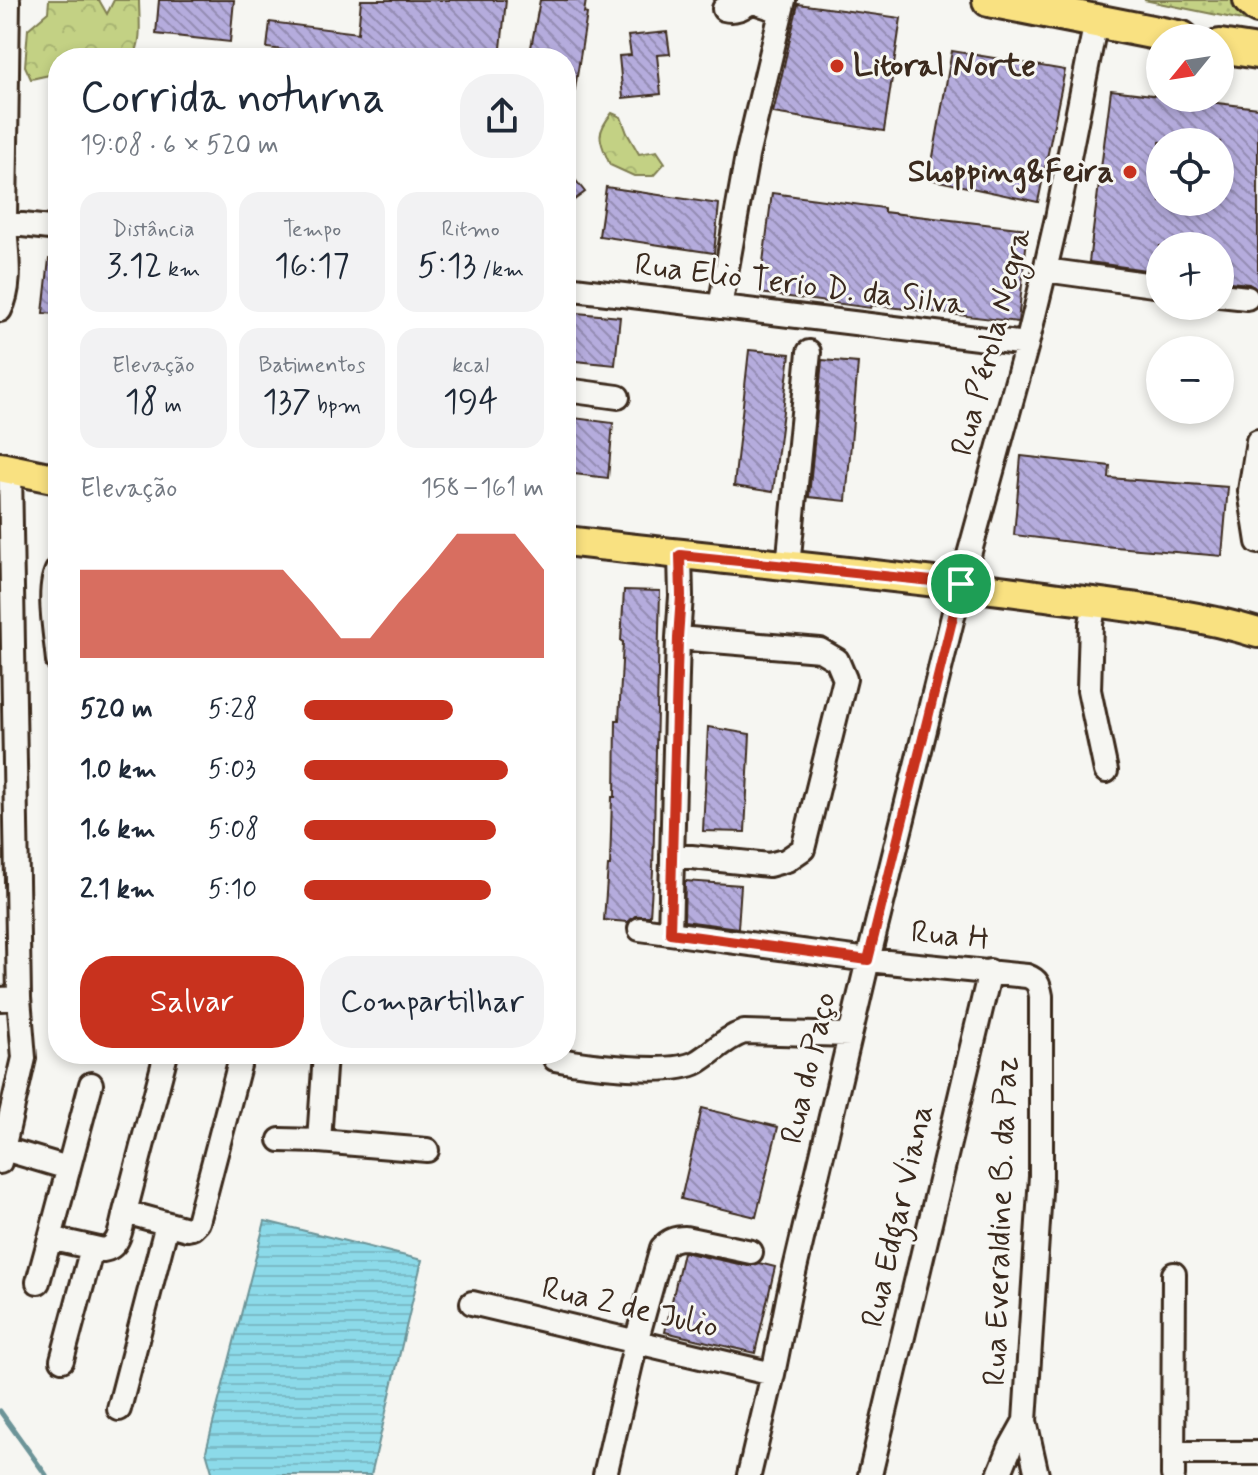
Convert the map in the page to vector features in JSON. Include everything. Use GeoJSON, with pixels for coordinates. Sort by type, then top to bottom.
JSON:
{"type":"FeatureCollection","features":[{"type":"Feature","properties":{"kind":"highway"},"geometry":{"type":"LineString","coordinates":[[989,0],[1083,12],[1146,29]]}},
{"type":"Feature","properties":{"kind":"highway"},"geometry":{"type":"LineString","coordinates":[[1250,0],[1258,7]]}},
{"type":"Feature","properties":{"kind":"highway"},"geometry":{"type":"LineString","coordinates":[[1234,48],[1258,52]]}},
{"type":"Feature","properties":{"kind":"main road"},"geometry":{"type":"LineString","coordinates":[[5,482],[48,480]]}},
{"type":"Feature","properties":{"kind":"main road"},"geometry":{"type":"LineString","coordinates":[[576,542],[961,584],[1186,615],[1258,633]]}},
{"type":"Feature","properties":{"kind":"street"},"geometry":{"type":"LineString","coordinates":[[0,310],[7,277],[3,178],[4,27],[8,0]]}},
{"type":"Feature","properties":{"kind":"street"},"geometry":{"type":"LineString","coordinates":[[720,307],[747,156],[782,5],[750,1],[739,9],[724,9]]}},
{"type":"Feature","properties":{"kind":"street","name":"Rua Pérola Negra"},"geometry":{"type":"LineString","coordinates":[[961,584],[1027,344],[1057,218],[1090,54],[1083,12]]}},
{"type":"Feature","properties":{"kind":"street"},"geometry":{"type":"LineString","coordinates":[[5,223],[48,228]]}},
{"type":"Feature","properties":{"kind":"street"},"geometry":{"type":"LineString","coordinates":[[1045,270],[1146,284]]}},
{"type":"Feature","properties":{"kind":"street","name":"Rua Elio Terio D. da Silva"},"geometry":{"type":"LineString","coordinates":[[576,289],[1027,344]]}},
{"type":"Feature","properties":{"kind":"street"},"geometry":{"type":"LineString","coordinates":[[1234,297],[1247,298]]}},
{"type":"Feature","properties":{"kind":"street"},"geometry":{"type":"LineString","coordinates":[[788,566],[809,352]]}},
{"type":"Feature","properties":{"kind":"street"},"geometry":{"type":"LineString","coordinates":[[576,391],[618,397]]}},
{"type":"Feature","properties":{"kind":"street"},"geometry":{"type":"LineString","coordinates":[[1258,441],[1250,491],[1258,542]]}},
{"type":"Feature","properties":{"kind":"street"},"geometry":{"type":"LineString","coordinates":[[5,482],[10,999],[24,1058],[2,1155],[68,1168]]}},
{"type":"Feature","properties":{"kind":"street"},"geometry":{"type":"LineString","coordinates":[[670,933],[680,555]]}},
{"type":"Feature","properties":{"kind":"street","name":"Rua do Paço"},"geometry":{"type":"LineString","coordinates":[[749,1475],[850,1035],[961,584]]}},
{"type":"Feature","properties":{"kind":"street"},"geometry":{"type":"LineString","coordinates":[[1095,602],[1091,624],[1089,690],[1106,771]]}},
{"type":"Feature","properties":{"kind":"street"},"geometry":{"type":"LineString","coordinates":[[672,855],[769,865],[787,860],[803,849],[845,679],[837,660],[820,650],[678,638]]}},
{"type":"Feature","properties":{"kind":"street","name":"Rua H"},"geometry":{"type":"LineString","coordinates":[[640,929],[868,960],[1027,976]]}},
{"type":"Feature","properties":{"kind":"street","name":"Rua Edgar Viana"},"geometry":{"type":"LineString","coordinates":[[870,1475],[990,971]]}},
{"type":"Feature","properties":{"kind":"street","name":"Rua Everaldine B. da Paz"},"geometry":{"type":"LineString","coordinates":[[1027,976],[1035,979],[1041,996],[1041,1176],[1025,1421],[1037,1475]]}},
{"type":"Feature","properties":{"kind":"street"},"geometry":{"type":"LineString","coordinates":[[576,1063],[671,1069],[697,1062],[733,1035],[744,1032],[850,1035]]}},
{"type":"Feature","properties":{"kind":"street"},"geometry":{"type":"LineString","coordinates":[[50,1238],[109,1250],[116,1245],[163,1064]]}},
{"type":"Feature","properties":{"kind":"street"},"geometry":{"type":"LineString","coordinates":[[125,1212],[187,1229],[198,1222],[239,1064]]}},
{"type":"Feature","properties":{"kind":"street"},"geometry":{"type":"LineString","coordinates":[[319,1141],[324,1064]]}},
{"type":"Feature","properties":{"kind":"street"},"geometry":{"type":"LineString","coordinates":[[38,1282],[91,1084]]}},
{"type":"Feature","properties":{"kind":"street"},"geometry":{"type":"LineString","coordinates":[[280,1140],[427,1150]]}},
{"type":"Feature","properties":{"kind":"street"},"geometry":{"type":"LineString","coordinates":[[119,1409],[167,1224]]}},
{"type":"Feature","properties":{"kind":"street"},"geometry":{"type":"LineString","coordinates":[[605,1475],[662,1248],[668,1241],[685,1238],[751,1252]]}},
{"type":"Feature","properties":{"kind":"street"},"geometry":{"type":"LineString","coordinates":[[62,1360],[92,1248]]}},
{"type":"Feature","properties":{"kind":"street"},"geometry":{"type":"LineString","coordinates":[[1174,1274],[1174,1464],[1258,1453]]}},
{"type":"Feature","properties":{"kind":"street","name":"Rua 2 de Julio"},"geometry":{"type":"LineString","coordinates":[[472,1303],[773,1374]]}},
{"type":"Feature","properties":{"kind":"street"},"geometry":{"type":"LineString","coordinates":[[999,1475],[1025,1421]]}},
{"type":"Feature","properties":{"kind":"green space"},"geometry":{"type":"Polygon","coordinates":[[[49,0],[99,0],[107,14],[114,0],[139,0],[137,48],[48,48],[48,75],[31,79],[25,66],[28,29],[48,12],[49,0]]]}},
{"type":"Feature","properties":{"kind":"green space"},"geometry":{"type":"Polygon","coordinates":[[[1144,0],[1239,0],[1258,15],[1258,25],[1242,20],[1144,0]]]}},
{"type":"Feature","properties":{"kind":"green space"},"geometry":{"type":"Polygon","coordinates":[[[612,113],[621,117],[639,154],[657,151],[665,163],[653,176],[634,176],[610,165],[600,138],[612,113]]]}},
{"type":"Feature","properties":{"kind":"water"},"geometry":{"type":"Polygon","coordinates":[[[265,1221],[422,1260],[371,1475],[213,1475],[206,1451],[265,1221]]]}},
{"type":"Feature","properties":{"kind":"building"},"geometry":{"type":"Polygon","coordinates":[[[159,0],[234,0],[230,42],[156,34],[159,0]]]}},
{"type":"Feature","properties":{"kind":"building"},"geometry":{"type":"Polygon","coordinates":[[[361,0],[506,0],[501,48],[267,48],[270,22],[358,33],[361,0]]]}},
{"type":"Feature","properties":{"kind":"building"},"geometry":{"type":"Polygon","coordinates":[[[540,0],[586,0],[584,13],[587,14],[576,83],[576,48],[531,48],[540,0]]]}},
{"type":"Feature","properties":{"kind":"building","name":"Litoral Norte"},"geometry":{"type":"Polygon","coordinates":[[[798,4],[901,18],[884,131],[773,113],[798,4]]]}},
{"type":"Feature","properties":{"kind":"building"},"geometry":{"type":"Polygon","coordinates":[[[667,32],[670,54],[657,55],[661,94],[623,98],[619,56],[631,55],[628,36],[667,32]]]}},
{"type":"Feature","properties":{"kind":"building"},"geometry":{"type":"Polygon","coordinates":[[[952,51],[1065,70],[1038,202],[929,179],[952,51]]]}},
{"type":"Feature","properties":{"kind":"building","name":"Shopping&Feira"},"geometry":{"type":"Polygon","coordinates":[[[1111,90],[1146,94],[1146,112],[1234,112],[1234,105],[1258,108],[1258,290],[1249,284],[1234,282],[1234,232],[1146,232],[1146,270],[1089,262],[1111,90]]]}},
{"type":"Feature","properties":{"kind":"building"},"geometry":{"type":"Polygon","coordinates":[[[576,181],[585,192],[576,199],[576,181]]]}},
{"type":"Feature","properties":{"kind":"building"},"geometry":{"type":"Polygon","coordinates":[[[606,187],[719,204],[714,253],[599,236],[606,187]]]}},
{"type":"Feature","properties":{"kind":"building"},"geometry":{"type":"Polygon","coordinates":[[[772,193],[884,208],[884,212],[1028,229],[1018,322],[872,305],[871,308],[759,293],[772,193]]]}},
{"type":"Feature","properties":{"kind":"building"},"geometry":{"type":"Polygon","coordinates":[[[48,268],[48,313],[43,313],[48,268]]]}},
{"type":"Feature","properties":{"kind":"building"},"geometry":{"type":"Polygon","coordinates":[[[576,313],[620,317],[615,365],[576,361],[576,313]]]}},
{"type":"Feature","properties":{"kind":"building"},"geometry":{"type":"Polygon","coordinates":[[[749,350],[790,354],[773,492],[734,486],[749,350]]]}},
{"type":"Feature","properties":{"kind":"building"},"geometry":{"type":"Polygon","coordinates":[[[822,360],[858,363],[846,501],[809,497],[822,360]]]}},
{"type":"Feature","properties":{"kind":"building"},"geometry":{"type":"Polygon","coordinates":[[[576,418],[613,423],[608,478],[576,474],[576,418]]]}},
{"type":"Feature","properties":{"kind":"building"},"geometry":{"type":"Polygon","coordinates":[[[1021,456],[1110,466],[1109,478],[1228,487],[1222,556],[1014,535],[1021,456]]]}},
{"type":"Feature","properties":{"kind":"building"},"geometry":{"type":"Polygon","coordinates":[[[624,590],[660,591],[650,916],[635,916],[628,922],[604,920],[610,866],[612,797],[615,797],[624,590]]]}},
{"type":"Feature","properties":{"kind":"building"},"geometry":{"type":"Polygon","coordinates":[[[708,727],[750,734],[745,832],[703,831],[708,727]]]}},
{"type":"Feature","properties":{"kind":"building"},"geometry":{"type":"Polygon","coordinates":[[[685,881],[741,885],[738,928],[684,921],[685,881]]]}},
{"type":"Feature","properties":{"kind":"building"},"geometry":{"type":"Polygon","coordinates":[[[702,1108],[778,1127],[756,1217],[681,1199],[702,1108]]]}},
{"type":"Feature","properties":{"kind":"building"},"geometry":{"type":"Polygon","coordinates":[[[683,1252],[748,1266],[759,1263],[775,1267],[755,1353],[665,1332],[683,1252]]]}},
{"type":"Feature","properties":{"kind":"waterway"},"geometry":{"type":"LineString","coordinates":[[0,1411],[46,1475]]}},
{"type":"Feature","properties":{"kind":"place","name":"Litoral Norte"},"geometry":{"type":"Point","coordinates":[837,66]}},
{"type":"Feature","properties":{"kind":"place","name":"Shopping&Feira"},"geometry":{"type":"Point","coordinates":[1130,172]}},
{"type":"Feature","properties":{"kind":"route"},"geometry":{"type":"LineString","coordinates":[[680,555],[961,584],[868,960],[670,933],[680,555]]}}]}
